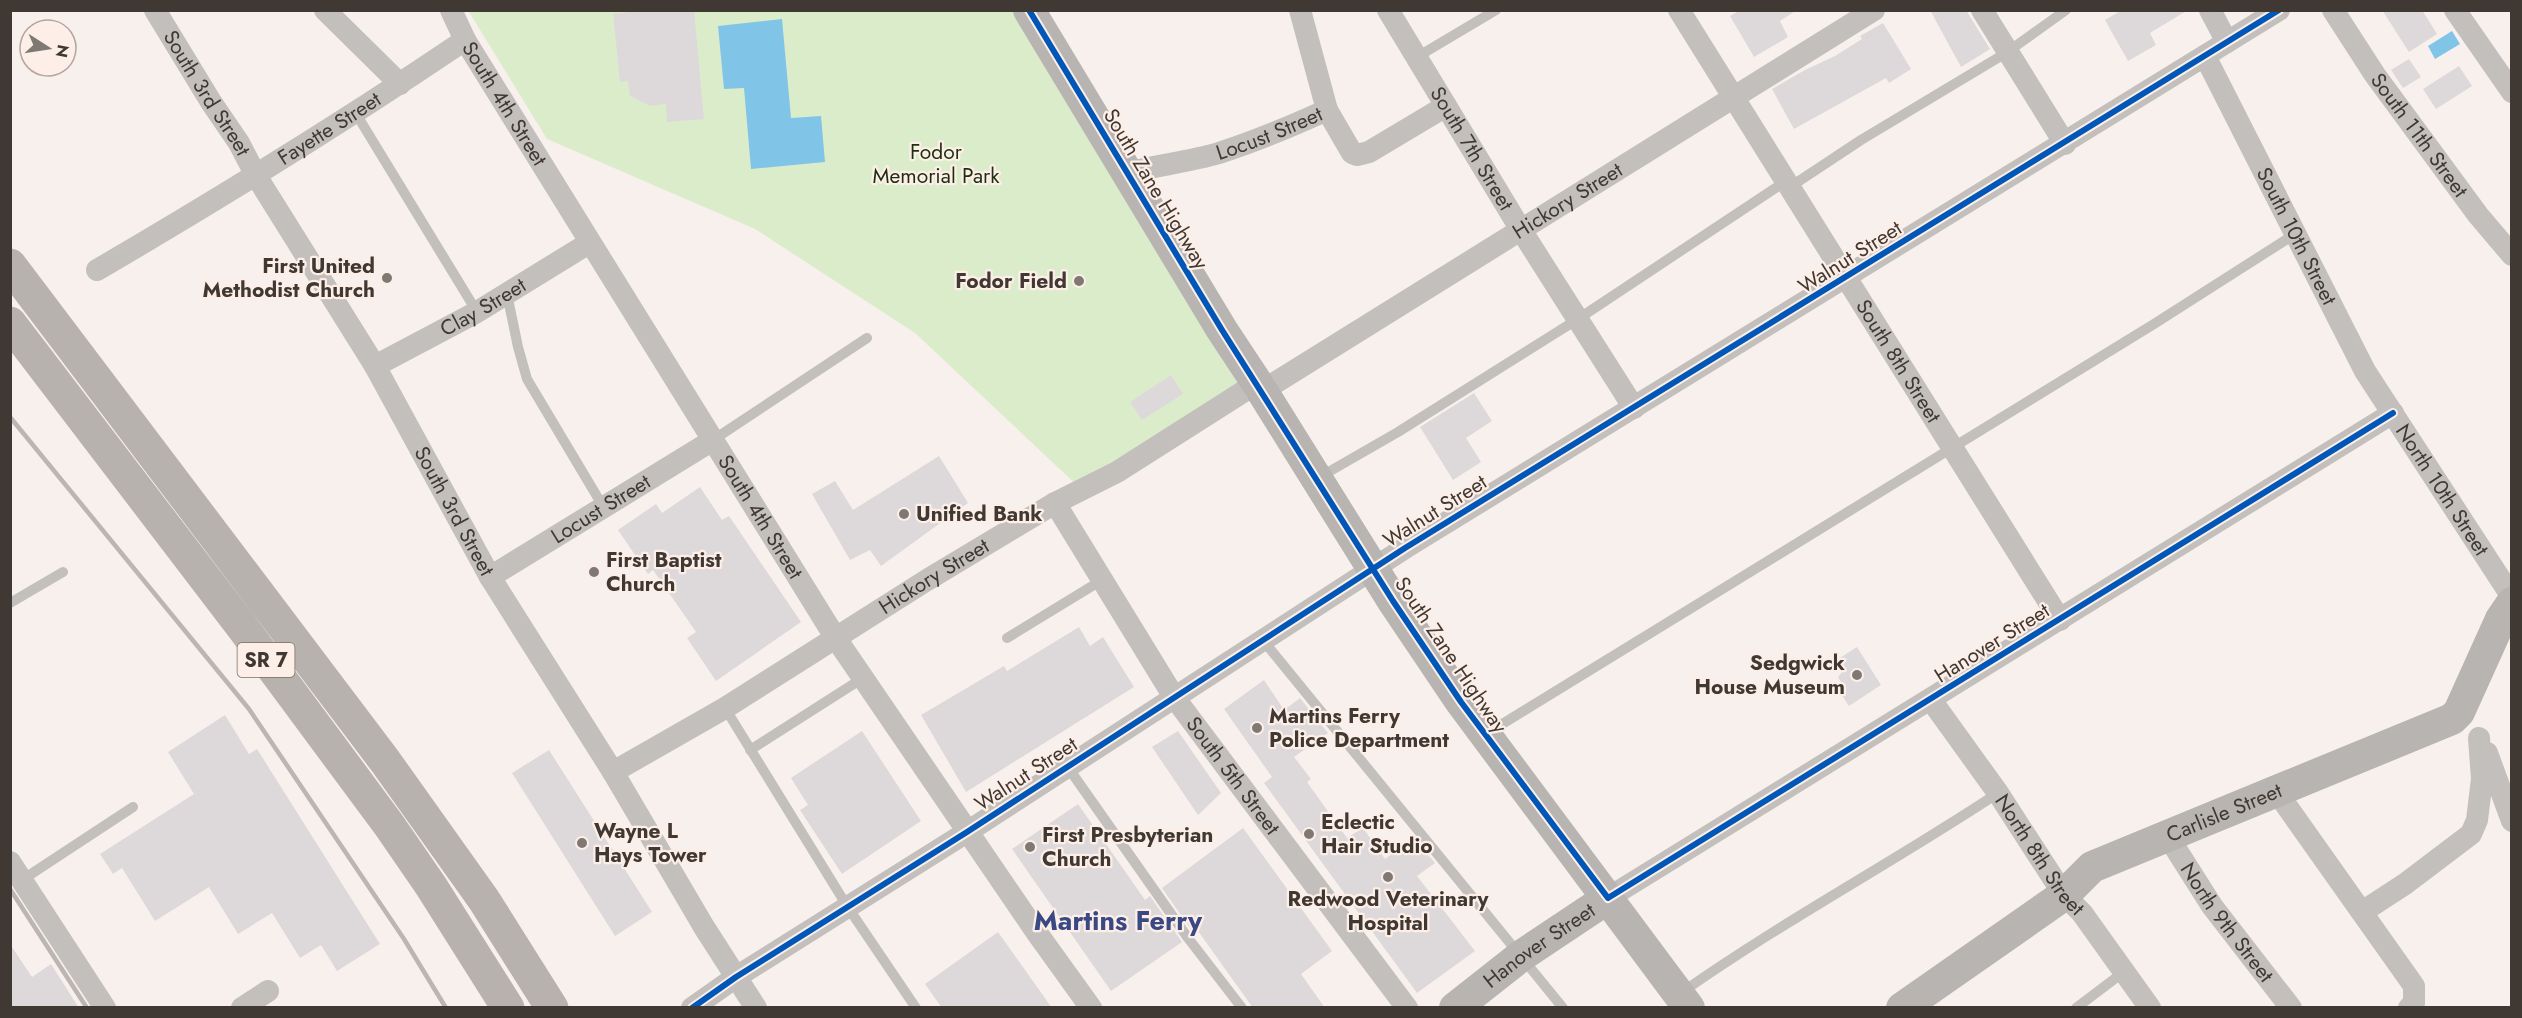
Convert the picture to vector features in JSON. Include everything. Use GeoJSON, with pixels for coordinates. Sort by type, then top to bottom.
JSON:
{"type":"FeatureCollection","features":[{"type":"Feature","properties":{"kind":"highway","name":"SR 7"},"geometry":{"type":"LineString","coordinates":[[10,265],[371,743],[484,900],[552,1008]]}},
{"type":"Feature","properties":{"kind":"highway","name":"SR 7"},"geometry":{"type":"LineString","coordinates":[[10,323],[243,628],[389,825],[431,886],[508,1008]]}},
{"type":"Feature","properties":{"kind":"main road","name":"South Zane Highway"},"geometry":{"type":"LineString","coordinates":[[1029,10],[1317,479],[1461,702],[1684,1001]]}},
{"type":"Feature","properties":{"kind":"main road"},"geometry":{"type":"LineString","coordinates":[[2459,712],[2501,619],[2511,603]]}},
{"type":"Feature","properties":{"kind":"main road","name":"Carlisle Street"},"geometry":{"type":"LineString","coordinates":[[1902,1008],[2064,895],[2092,867],[2442,724],[2459,712]]}},
{"type":"Feature","properties":{"kind":"main road","name":"Hanover Street"},"geometry":{"type":"LineString","coordinates":[[1455,1008],[1521,956],[1608,898]]}},
{"type":"Feature","properties":{"kind":"street","name":"South 3rd Street"},"geometry":{"type":"LineString","coordinates":[[155,10],[211,102],[240,143],[255,174],[375,366],[490,577],[613,772],[704,927],[756,1008]]}},
{"type":"Feature","properties":{"kind":"street"},"geometry":{"type":"LineString","coordinates":[[325,10],[400,84]]}},
{"type":"Feature","properties":{"kind":"street","name":"South 4th Street"},"geometry":{"type":"LineString","coordinates":[[452,10],[465,40],[589,243],[835,637],[967,832],[1091,1008]]}},
{"type":"Feature","properties":{"kind":"street"},"geometry":{"type":"LineString","coordinates":[[1300,10],[1327,110]]}},
{"type":"Feature","properties":{"kind":"street","name":"South 7th Street"},"geometry":{"type":"LineString","coordinates":[[1389,10],[1521,230],[1634,408]]}},
{"type":"Feature","properties":{"kind":"street","name":"South 8th Street"},"geometry":{"type":"LineString","coordinates":[[1679,10],[2060,620]]}},
{"type":"Feature","properties":{"kind":"street","name":"Hickory Street"},"geometry":{"type":"LineString","coordinates":[[613,772],[725,708],[835,637],[1055,503],[1116,472],[1521,230],[1735,99],[1874,10]]}},
{"type":"Feature","properties":{"kind":"street"},"geometry":{"type":"LineString","coordinates":[[1982,10],[2065,144]]}},
{"type":"Feature","properties":{"kind":"street"},"geometry":{"type":"LineString","coordinates":[[2210,10],[2228,42],[2278,10]]}},
{"type":"Feature","properties":{"kind":"street","name":"South 11th Street"},"geometry":{"type":"LineString","coordinates":[[2333,10],[2375,75],[2478,215],[2511,255]]}},
{"type":"Feature","properties":{"kind":"street"},"geometry":{"type":"LineString","coordinates":[[2455,10],[2511,92]]}},
{"type":"Feature","properties":{"kind":"street","name":"Fayette Street"},"geometry":{"type":"LineString","coordinates":[[97,270],[196,212],[400,84],[465,40]]}},
{"type":"Feature","properties":{"kind":"street","name":"Walnut Street"},"geometry":{"type":"LineString","coordinates":[[692,1008],[736,977],[967,832],[1262,639],[2228,42]]}},
{"type":"Feature","properties":{"kind":"street","name":"South 10th Street"},"geometry":{"type":"LineString","coordinates":[[2205,56],[2365,371],[2393,413]]}},
{"type":"Feature","properties":{"kind":"street","name":"Locust Street"},"geometry":{"type":"LineString","coordinates":[[1127,173],[1216,153],[1286,129],[1327,110],[1352,153],[1357,155],[1369,152],[1446,106]]}},
{"type":"Feature","properties":{"kind":"street","name":"Clay Street"},"geometry":{"type":"LineString","coordinates":[[375,366],[477,312],[589,243]]}},
{"type":"Feature","properties":{"kind":"street","name":"North 10th Street"},"geometry":{"type":"LineString","coordinates":[[2393,413],[2511,597]]}},
{"type":"Feature","properties":{"kind":"street","name":"Hanover Street"},"geometry":{"type":"LineString","coordinates":[[1608,898],[2393,413]]}},
{"type":"Feature","properties":{"kind":"street","name":"Locust Street"},"geometry":{"type":"LineString","coordinates":[[490,577],[713,440]]}},
{"type":"Feature","properties":{"kind":"street","name":"South 5th Street"},"geometry":{"type":"LineString","coordinates":[[1055,503],[1173,697],[1407,1008]]}},
{"type":"Feature","properties":{"kind":"street","name":"North 8th Street"},"geometry":{"type":"LineString","coordinates":[[1931,700],[1998,793],[2064,895],[2082,913],[2126,971],[2150,1008]]}},
{"type":"Feature","properties":{"kind":"street"},"geometry":{"type":"LineString","coordinates":[[2459,712],[2479,738],[2491,761],[2511,821]]}},
{"type":"Feature","properties":{"kind":"street"},"geometry":{"type":"LineString","coordinates":[[2362,912],[2456,848],[2471,834],[2477,820],[2482,779],[2479,738]]}},
{"type":"Feature","properties":{"kind":"street"},"geometry":{"type":"LineString","coordinates":[[2276,792],[2414,986],[2414,1003],[2409,1008]]}},
{"type":"Feature","properties":{"kind":"street","name":"North 9th Street"},"geometry":{"type":"LineString","coordinates":[[2167,835],[2212,906],[2291,1008]]}},
{"type":"Feature","properties":{"kind":"street"},"geometry":{"type":"LineString","coordinates":[[16,871],[105,1008]]}},
{"type":"Feature","properties":{"kind":"street"},"geometry":{"type":"LineString","coordinates":[[242,1008],[268,991]]}},
{"type":"Feature","properties":{"kind":"lane"},"geometry":{"type":"LineString","coordinates":[[1416,57],[1496,10]]}},
{"type":"Feature","properties":{"kind":"lane"},"geometry":{"type":"LineString","coordinates":[[1317,479],[1398,432],[1788,184],[2006,52],[2066,10]]}},
{"type":"Feature","properties":{"kind":"lane"},"geometry":{"type":"LineString","coordinates":[[355,112],[477,312]]}},
{"type":"Feature","properties":{"kind":"lane"},"geometry":{"type":"LineString","coordinates":[[1484,735],[2154,324],[2295,234]]}},
{"type":"Feature","properties":{"kind":"lane"},"geometry":{"type":"LineString","coordinates":[[507,294],[527,379],[604,508]]}},
{"type":"Feature","properties":{"kind":"lane"},"geometry":{"type":"LineString","coordinates":[[713,440],[867,338]]}},
{"type":"Feature","properties":{"kind":"lane"},"geometry":{"type":"LineString","coordinates":[[10,603],[63,572]]}},
{"type":"Feature","properties":{"kind":"lane"},"geometry":{"type":"LineString","coordinates":[[1007,638],[1102,580]]}},
{"type":"Feature","properties":{"kind":"lane"},"geometry":{"type":"LineString","coordinates":[[1262,639],[1563,1008]]}},
{"type":"Feature","properties":{"kind":"lane"},"geometry":{"type":"LineString","coordinates":[[750,750],[863,678]]}},
{"type":"Feature","properties":{"kind":"lane"},"geometry":{"type":"LineString","coordinates":[[725,708],[848,906],[916,1008]]}},
{"type":"Feature","properties":{"kind":"lane"},"geometry":{"type":"LineString","coordinates":[[1067,766],[1188,938],[1242,1008]]}},
{"type":"Feature","properties":{"kind":"lane"},"geometry":{"type":"LineString","coordinates":[[1684,1001],[1805,912],[1934,836],[1998,793]]}},
{"type":"Feature","properties":{"kind":"lane"},"geometry":{"type":"LineString","coordinates":[[16,871],[133,807]]}},
{"type":"Feature","properties":{"kind":"lane"},"geometry":{"type":"LineString","coordinates":[[2076,1008],[2126,971]]}},
{"type":"Feature","properties":{"kind":"green space","name":"Fodor Memorial Park"},"geometry":{"type":"Polygon","coordinates":[[[472,10],[1023,11],[1249,389],[1082,490],[915,333],[755,229],[547,139],[469,12],[472,10]]]}},
{"type":"Feature","properties":{"kind":"water"},"geometry":{"type":"Polygon","coordinates":[[[782,19],[791,118],[821,116],[825,162],[751,169],[744,88],[724,89],[718,26],[782,19]]]}},
{"type":"Feature","properties":{"kind":"water"},"geometry":{"type":"Polygon","coordinates":[[[2452,31],[2460,44],[2435,59],[2428,46],[2452,31]]]}},
{"type":"Feature","properties":{"kind":"building"},"geometry":{"type":"Polygon","coordinates":[[[646,10],[694,10],[704,119],[667,122],[666,104],[650,106],[630,96],[628,81],[620,82],[613,14],[646,10]]]}},
{"type":"Feature","properties":{"kind":"building"},"geometry":{"type":"Polygon","coordinates":[[[1740,10],[1797,10],[1780,21],[1788,37],[1754,57],[1730,16],[1740,10]]]}},
{"type":"Feature","properties":{"kind":"building"},"geometry":{"type":"Polygon","coordinates":[[[1930,10],[1966,10],[1990,49],[1961,67],[1930,10]]]}},
{"type":"Feature","properties":{"kind":"building"},"geometry":{"type":"Polygon","coordinates":[[[2122,10],[2188,10],[2150,33],[2156,45],[2128,61],[2105,20],[2122,10]]]}},
{"type":"Feature","properties":{"kind":"building"},"geometry":{"type":"Polygon","coordinates":[[[2382,10],[2422,10],[2437,34],[2409,52],[2382,10]]]}},
{"type":"Feature","properties":{"kind":"building"},"geometry":{"type":"Polygon","coordinates":[[[1883,23],[1911,69],[1889,83],[1886,78],[1794,129],[1772,89],[1835,56],[1862,39],[1860,36],[1883,23]]]}},
{"type":"Feature","properties":{"kind":"building"},"geometry":{"type":"Polygon","coordinates":[[[2409,59],[2421,77],[2403,88],[2391,70],[2409,59]]]}},
{"type":"Feature","properties":{"kind":"building"},"geometry":{"type":"Polygon","coordinates":[[[2459,66],[2472,86],[2436,109],[2423,89],[2459,66]]]}},
{"type":"Feature","properties":{"kind":"building"},"geometry":{"type":"Polygon","coordinates":[[[1171,375],[1183,394],[1142,420],[1130,402],[1171,375]]]}},
{"type":"Feature","properties":{"kind":"building"},"geometry":{"type":"Polygon","coordinates":[[[1474,393],[1492,421],[1466,438],[1481,462],[1453,480],[1420,427],[1474,393]]]}},
{"type":"Feature","properties":{"kind":"building"},"geometry":{"type":"Polygon","coordinates":[[[939,456],[968,503],[881,566],[870,550],[850,560],[812,494],[835,481],[853,510],[939,456]]]}},
{"type":"Feature","properties":{"kind":"building"},"geometry":{"type":"Polygon","coordinates":[[[700,487],[722,520],[729,516],[801,622],[716,681],[687,638],[696,632],[653,570],[648,574],[618,530],[656,504],[662,513],[700,487]]]}},
{"type":"Feature","properties":{"kind":"building"},"geometry":{"type":"Polygon","coordinates":[[[1079,627],[1090,646],[1103,637],[1134,687],[966,792],[921,715],[1004,666],[1007,671],[1079,627]]]}},
{"type":"Feature","properties":{"kind":"building","name":"Sedgwick House Museum"},"geometry":{"type":"Polygon","coordinates":[[[1857,647],[1881,685],[1849,706],[1839,691],[1844,687],[1838,677],[1842,672],[1835,661],[1857,647]]]}},
{"type":"Feature","properties":{"kind":"building"},"geometry":{"type":"Polygon","coordinates":[[[1264,680],[1284,710],[1300,698],[1328,733],[1294,757],[1311,779],[1307,782],[1347,838],[1363,828],[1385,859],[1414,838],[1435,863],[1417,876],[1475,951],[1417,993],[1264,783],[1272,777],[1224,709],[1264,680]]]}},
{"type":"Feature","properties":{"kind":"building"},"geometry":{"type":"Polygon","coordinates":[[[225,715],[249,754],[257,749],[380,944],[337,971],[321,945],[300,958],[272,913],[238,934],[209,887],[155,921],[122,868],[113,874],[100,854],[194,794],[168,752],[225,715]]]}},
{"type":"Feature","properties":{"kind":"building"},"geometry":{"type":"Polygon","coordinates":[[[862,731],[921,821],[842,874],[800,810],[808,805],[791,778],[862,731]]]}},
{"type":"Feature","properties":{"kind":"building"},"geometry":{"type":"Polygon","coordinates":[[[1178,731],[1221,793],[1198,815],[1152,747],[1178,731]]]}},
{"type":"Feature","properties":{"kind":"building","name":"Wayne L Hays Tower"},"geometry":{"type":"Polygon","coordinates":[[[549,750],[652,912],[615,936],[512,773],[549,750]]]}},
{"type":"Feature","properties":{"kind":"building"},"geometry":{"type":"Polygon","coordinates":[[[1078,804],[1145,900],[1150,896],[1182,942],[1111,991],[1012,849],[1078,804]]]}},
{"type":"Feature","properties":{"kind":"building"},"geometry":{"type":"Polygon","coordinates":[[[1243,828],[1332,951],[1301,974],[1325,1008],[1253,1008],[1198,931],[1194,934],[1162,888],[1243,828]]]}},
{"type":"Feature","properties":{"kind":"building"},"geometry":{"type":"Polygon","coordinates":[[[998,932],[1052,1008],[942,1008],[925,984],[998,932]]]}},
{"type":"Feature","properties":{"kind":"building"},"geometry":{"type":"Polygon","coordinates":[[[10,944],[32,977],[51,964],[79,1008],[10,1008],[10,944]]]}},
{"type":"Feature","properties":{"kind":"railway"},"geometry":{"type":"LineString","coordinates":[[10,417],[249,709],[404,939],[446,1008]]}},
{"type":"Feature","properties":{"kind":"railway"},"geometry":{"type":"LineString","coordinates":[[10,889],[87,1008]]}},
{"type":"Feature","properties":{"kind":"cycle path"},"geometry":{"type":"LineString","coordinates":[[1029,10],[1222,330],[1393,601],[1461,702],[1608,898],[2393,413]]}},
{"type":"Feature","properties":{"kind":"cycle path"},"geometry":{"type":"LineString","coordinates":[[692,1008],[736,977],[967,832],[1405,548],[2279,10]]}},
{"type":"Feature","properties":{"kind":"place","name":"First United Methodist Church"},"geometry":{"type":"Point","coordinates":[387,278]}},
{"type":"Feature","properties":{"kind":"place","name":"Fodor Field"},"geometry":{"type":"Point","coordinates":[1079,281]}},
{"type":"Feature","properties":{"kind":"place","name":"Unified Bank"},"geometry":{"type":"Point","coordinates":[904,514]}},
{"type":"Feature","properties":{"kind":"place","name":"First Baptist Church"},"geometry":{"type":"Point","coordinates":[594,572]}},
{"type":"Feature","properties":{"kind":"place","name":"Sedgwick House Museum"},"geometry":{"type":"Point","coordinates":[1857,675]}},
{"type":"Feature","properties":{"kind":"place","name":"Martins Ferry Police Department"},"geometry":{"type":"Point","coordinates":[1257,728]}},
{"type":"Feature","properties":{"kind":"place","name":"Eclectic Hair Studio"},"geometry":{"type":"Point","coordinates":[1309,834]}},
{"type":"Feature","properties":{"kind":"place","name":"Wayne L Hays Tower"},"geometry":{"type":"Point","coordinates":[582,843]}},
{"type":"Feature","properties":{"kind":"place","name":"First Presbyterian Church"},"geometry":{"type":"Point","coordinates":[1030,847]}},
{"type":"Feature","properties":{"kind":"place","name":"Redwood Veterinary Hospital"},"geometry":{"type":"Point","coordinates":[1388,877]}},
{"type":"Feature","properties":{"kind":"district","name":"Martins Ferry"},"geometry":{"type":"Point","coordinates":[1118,920]}}]}
